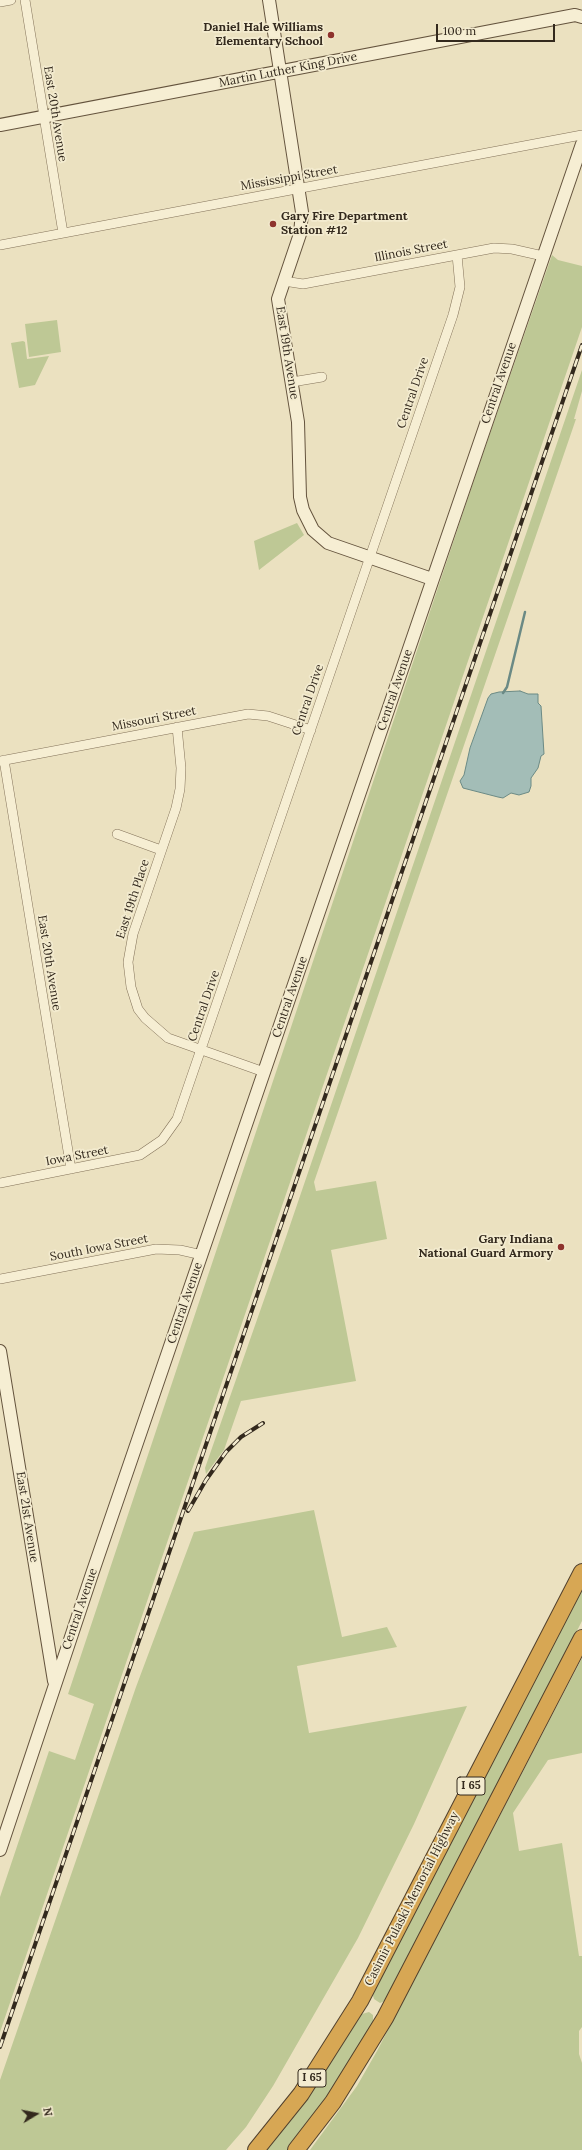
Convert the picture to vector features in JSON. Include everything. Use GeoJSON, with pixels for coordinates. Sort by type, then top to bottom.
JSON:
{"type":"FeatureCollection","features":[{"type":"Feature","properties":{"kind":"highway","name":"Casimir Pulaski Memorial Highway"},"geometry":{"type":"LineString","coordinates":[[256,2150],[301,2094],[360,2001],[582,1572]]}},
{"type":"Feature","properties":{"kind":"highway","name":"I 65"},"geometry":{"type":"LineString","coordinates":[[296,2150],[332,2102],[385,2018],[582,1638]]}},
{"type":"Feature","properties":{"kind":"main road","name":"East 19th Avenue"},"geometry":{"type":"LineString","coordinates":[[269,0],[302,212],[301,229],[278,299],[300,435],[300,497],[305,517],[323,540],[337,547],[432,579]]}},
{"type":"Feature","properties":{"kind":"main road","name":"Martin Luther King Drive"},"geometry":{"type":"LineString","coordinates":[[0,125],[580,14]]}},
{"type":"Feature","properties":{"kind":"main road","name":"Central Avenue"},"geometry":{"type":"LineString","coordinates":[[0,1850],[55,1684],[582,144]]}},
{"type":"Feature","properties":{"kind":"main road","name":"East 21st Avenue"},"geometry":{"type":"LineString","coordinates":[[0,1351],[3,1383],[55,1684]]}},
{"type":"Feature","properties":{"kind":"street"},"geometry":{"type":"LineString","coordinates":[[0,2],[11,0]]}},
{"type":"Feature","properties":{"kind":"street","name":"East 20th Avenue"},"geometry":{"type":"LineString","coordinates":[[25,0],[63,233]]}},
{"type":"Feature","properties":{"kind":"street","name":"Mississippi Street"},"geometry":{"type":"LineString","coordinates":[[0,245],[582,135]]}},
{"type":"Feature","properties":{"kind":"street","name":"Illinois Street"},"geometry":{"type":"LineString","coordinates":[[284,281],[303,284],[457,255],[504,248],[543,256]]}},
{"type":"Feature","properties":{"kind":"street","name":"Central Drive"},"geometry":{"type":"LineString","coordinates":[[157,1145],[170,1131],[177,1119],[370,559],[458,298],[460,281],[457,255]]}},
{"type":"Feature","properties":{"kind":"street"},"geometry":{"type":"LineString","coordinates":[[292,382],[322,377]]}},
{"type":"Feature","properties":{"kind":"street","name":"Missouri Street"},"geometry":{"type":"LineString","coordinates":[[2,761],[176,727],[253,714],[268,716],[311,730]]}},
{"type":"Feature","properties":{"kind":"street","name":"East 19th Place"},"geometry":{"type":"LineString","coordinates":[[176,727],[181,768],[180,789],[176,808],[133,934],[128,962],[131,987],[138,1008],[152,1026],[176,1042],[264,1072]]}},
{"type":"Feature","properties":{"kind":"street","name":"East 20th Avenue"},"geometry":{"type":"LineString","coordinates":[[2,761],[70,1169]]}},
{"type":"Feature","properties":{"kind":"street"},"geometry":{"type":"LineString","coordinates":[[117,834],[161,850]]}},
{"type":"Feature","properties":{"kind":"street","name":"Iowa Street"},"geometry":{"type":"LineString","coordinates":[[0,1183],[134,1157],[157,1145]]}},
{"type":"Feature","properties":{"kind":"street","name":"South Iowa Street"},"geometry":{"type":"LineString","coordinates":[[0,1279],[156,1249],[180,1250],[202,1255]]}},
{"type":"Feature","properties":{"kind":"green space"},"geometry":{"type":"Polygon","coordinates":[[[552,255],[558,260],[582,266],[582,327],[0,2032],[0,1897],[49,1751],[75,1760],[94,1704],[68,1694],[477,471],[552,255]]]}},
{"type":"Feature","properties":{"kind":"green space"},"geometry":{"type":"Polygon","coordinates":[[[57,320],[61,352],[29,357],[25,324],[57,320]]]}},
{"type":"Feature","properties":{"kind":"green space"},"geometry":{"type":"Polygon","coordinates":[[[25,342],[27,359],[49,356],[35,385],[19,388],[11,343],[25,342]]]}},
{"type":"Feature","properties":{"kind":"green space"},"geometry":{"type":"Polygon","coordinates":[[[582,370],[582,391],[574,419],[576,419],[314,1182],[316,1191],[376,1181],[387,1239],[331,1250],[356,1381],[241,1401],[224,1450],[206,1474],[205,1468],[286,1237],[582,370]]]}},
{"type":"Feature","properties":{"kind":"green space"},"geometry":{"type":"Polygon","coordinates":[[[297,523],[304,535],[259,570],[254,541],[297,523]]]}},
{"type":"Feature","properties":{"kind":"green space"},"geometry":{"type":"Polygon","coordinates":[[[314,1510],[342,1637],[387,1627],[397,1647],[297,1666],[309,1733],[467,1706],[414,1824],[358,1938],[273,2086],[246,2127],[226,2150],[0,2150],[0,2080],[136,1687],[194,1532],[314,1510]]]}},
{"type":"Feature","properties":{"kind":"green space"},"geometry":{"type":"Polygon","coordinates":[[[582,1585],[582,1621],[387,2000],[380,2003],[374,1999],[372,1992],[582,1585]]]}},
{"type":"Feature","properties":{"kind":"green space"},"geometry":{"type":"Polygon","coordinates":[[[582,1658],[582,1753],[548,1760],[513,1813],[519,1851],[562,1843],[579,1956],[582,1956],[582,2027],[579,2031],[579,2054],[582,2063],[582,2150],[310,2150],[357,2086],[377,2051],[582,1658]]]}},
{"type":"Feature","properties":{"kind":"green space"},"geometry":{"type":"Polygon","coordinates":[[[369,2012],[373,2015],[373,2022],[330,2095],[297,2140],[288,2150],[266,2150],[323,2075],[362,2014],[369,2012]]]}},
{"type":"Feature","properties":{"kind":"water"},"geometry":{"type":"Polygon","coordinates":[[[520,691],[528,694],[538,694],[538,703],[541,706],[544,754],[541,756],[538,768],[531,778],[529,792],[519,795],[511,793],[503,798],[463,788],[460,781],[464,775],[470,748],[488,698],[491,694],[499,692],[520,691]]]}},
{"type":"Feature","properties":{"kind":"waterway"},"geometry":{"type":"LineString","coordinates":[[503,693],[507,687],[525,612]]}},
{"type":"Feature","properties":{"kind":"railway"},"geometry":{"type":"LineString","coordinates":[[0,2047],[582,345]]}},
{"type":"Feature","properties":{"kind":"railway"},"geometry":{"type":"LineString","coordinates":[[188,1511],[206,1480],[226,1452],[241,1437],[263,1423]]}},
{"type":"Feature","properties":{"kind":"place","name":"Daniel Hale Williams Elementary School"},"geometry":{"type":"Point","coordinates":[331,35]}},
{"type":"Feature","properties":{"kind":"place","name":"Gary Fire Department Station #12"},"geometry":{"type":"Point","coordinates":[273,224]}},
{"type":"Feature","properties":{"kind":"place","name":"Gary Indiana National Guard Armory"},"geometry":{"type":"Point","coordinates":[561,1247]}}]}
